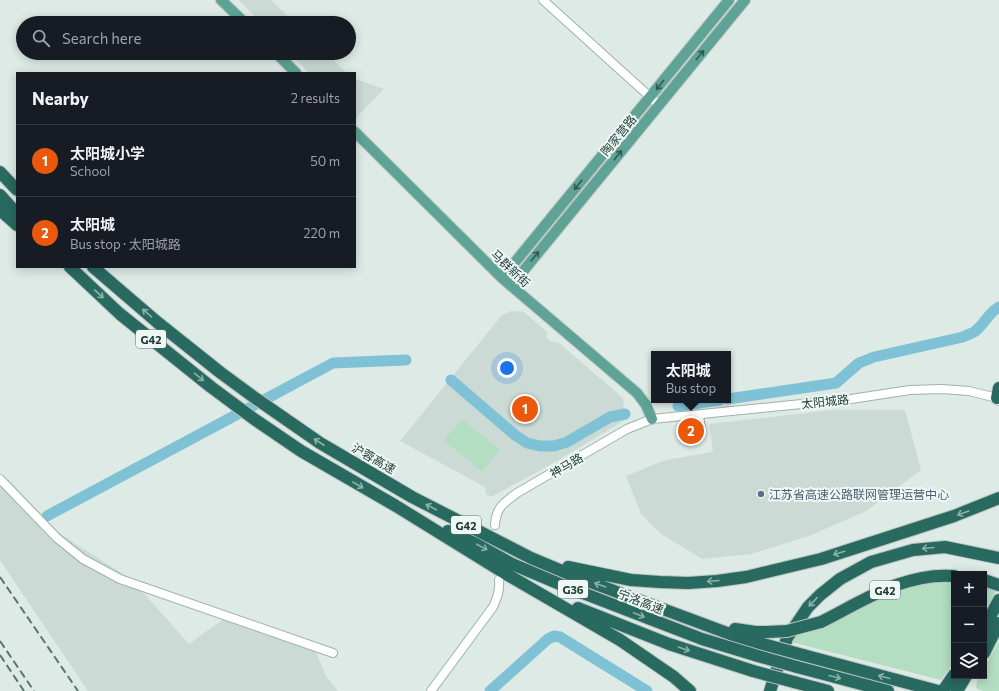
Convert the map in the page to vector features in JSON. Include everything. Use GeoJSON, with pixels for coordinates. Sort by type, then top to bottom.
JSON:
{"type":"FeatureCollection","features":[{"type":"Feature","properties":{"kind":"highway"},"geometry":{"type":"LineString","coordinates":[[0,172],[16,189]]}},
{"type":"Feature","properties":{"kind":"highway"},"geometry":{"type":"LineString","coordinates":[[0,195],[16,213]]}},
{"type":"Feature","properties":{"kind":"highway"},"geometry":{"type":"LineString","coordinates":[[0,210],[16,224]]}},
{"type":"Feature","properties":{"kind":"highway","name":"G42"},"geometry":{"type":"LineString","coordinates":[[70,268],[126,318],[254,419],[301,451],[396,506],[502,577],[620,640],[674,677],[690,691]]}},
{"type":"Feature","properties":{"kind":"highway","name":"沪蓉高速"},"geometry":{"type":"LineString","coordinates":[[94,268],[221,374],[320,443],[367,471],[412,497],[515,551],[574,576],[675,614]]}},
{"type":"Feature","properties":{"kind":"highway"},"geometry":{"type":"LineString","coordinates":[[515,551],[577,569],[630,580],[688,583],[717,581],[746,577],[821,559],[954,516],[999,498]]}},
{"type":"Feature","properties":{"kind":"highway","name":"宁洛高速"},"geometry":{"type":"LineString","coordinates":[[396,506],[476,544],[512,564],[702,639],[797,668],[888,691]]}},
{"type":"Feature","properties":{"kind":"highway"},"geometry":{"type":"LineString","coordinates":[[770,691],[786,638],[808,607],[840,579],[871,562],[913,550],[945,547],[997,557]]}},
{"type":"Feature","properties":{"kind":"highway","name":"G42"},"geometry":{"type":"LineString","coordinates":[[675,614],[741,630],[767,632],[787,631],[821,622],[891,587],[925,577],[951,576]]}},
{"type":"Feature","properties":{"kind":"highway"},"geometry":{"type":"LineString","coordinates":[[502,577],[630,630],[753,671],[828,691]]}},
{"type":"Feature","properties":{"kind":"highway"},"geometry":{"type":"LineString","coordinates":[[987,581],[999,585]]}},
{"type":"Feature","properties":{"kind":"highway"},"geometry":{"type":"LineString","coordinates":[[987,622],[999,600]]}},
{"type":"Feature","properties":{"kind":"highway","name":"宁洛高速"},"geometry":{"type":"LineString","coordinates":[[675,614],[763,644],[938,691]]}},
{"type":"Feature","properties":{"kind":"highway"},"geometry":{"type":"LineString","coordinates":[[985,643],[999,617]]}},
{"type":"Feature","properties":{"kind":"highway"},"geometry":{"type":"LineString","coordinates":[[987,647],[999,623]]}},
{"type":"Feature","properties":{"kind":"highway"},"geometry":{"type":"LineString","coordinates":[[943,691],[951,679]]}},
{"type":"Feature","properties":{"kind":"highway"},"geometry":{"type":"LineString","coordinates":[[949,691],[956,679]]}},
{"type":"Feature","properties":{"kind":"highway"},"geometry":{"type":"LineString","coordinates":[[957,691],[964,679]]}},
{"type":"Feature","properties":{"kind":"highway"},"geometry":{"type":"LineString","coordinates":[[964,691],[970,679]]}},
{"type":"Feature","properties":{"kind":"main road"},"geometry":{"type":"LineString","coordinates":[[221,0],[238,16]]}},
{"type":"Feature","properties":{"kind":"main road","name":"陶家营路"},"geometry":{"type":"LineString","coordinates":[[502,278],[729,0]]}},
{"type":"Feature","properties":{"kind":"main road","name":"陶家营路"},"geometry":{"type":"LineString","coordinates":[[511,286],[745,0]]}},
{"type":"Feature","properties":{"kind":"main road"},"geometry":{"type":"LineString","coordinates":[[283,60],[295,72]]}},
{"type":"Feature","properties":{"kind":"main road","name":"马群新街"},"geometry":{"type":"LineString","coordinates":[[356,133],[502,278],[637,393],[646,405],[652,419]]}},
{"type":"Feature","properties":{"kind":"street"},"geometry":{"type":"LineString","coordinates":[[543,0],[659,105]]}},
{"type":"Feature","properties":{"kind":"street","name":"太阳城路"},"geometry":{"type":"LineString","coordinates":[[652,419],[851,399],[910,390],[942,389],[969,391],[999,396]]}},
{"type":"Feature","properties":{"kind":"street"},"geometry":{"type":"LineString","coordinates":[[699,415],[701,429]]}},
{"type":"Feature","properties":{"kind":"street","name":"神马路"},"geometry":{"type":"LineString","coordinates":[[495,525],[496,515],[503,503],[517,493],[627,429],[652,419]]}},
{"type":"Feature","properties":{"kind":"street"},"geometry":{"type":"LineString","coordinates":[[0,479],[57,538],[83,559],[120,580],[333,653]]}},
{"type":"Feature","properties":{"kind":"street"},"geometry":{"type":"LineString","coordinates":[[431,691],[493,607],[498,596],[502,577]]}},
{"type":"Feature","properties":{"kind":"shaded area"},"geometry":{"type":"Polygon","coordinates":[[[239,0],[271,0],[288,16],[254,16],[239,0]]]}},
{"type":"Feature","properties":{"kind":"shaded area"},"geometry":{"type":"Polygon","coordinates":[[[297,60],[333,60],[346,72],[308,72],[297,60]]]}},
{"type":"Feature","properties":{"kind":"shaded area"},"geometry":{"type":"Polygon","coordinates":[[[356,79],[384,89],[356,118],[356,79]]]}},
{"type":"Feature","properties":{"kind":"shaded area"},"geometry":{"type":"Polygon","coordinates":[[[511,311],[524,312],[547,332],[546,337],[552,342],[559,343],[623,398],[625,420],[557,461],[491,497],[486,494],[485,487],[400,441],[502,315],[511,311]]]}},
{"type":"Feature","properties":{"kind":"shaded area","name":"江苏省高速公路联网管理运营中心"},"geometry":{"type":"Polygon","coordinates":[[[833,410],[905,410],[921,470],[866,511],[809,536],[751,554],[702,559],[660,533],[641,514],[626,476],[666,460],[713,452],[709,424],[833,410]]]}},
{"type":"Feature","properties":{"kind":"shaded area"},"geometry":{"type":"Polygon","coordinates":[[[8,479],[60,534],[131,579],[189,644],[229,615],[313,645],[326,676],[338,691],[88,691],[0,560],[0,486],[8,479]]]}},
{"type":"Feature","properties":{"kind":"green space"},"geometry":{"type":"Polygon","coordinates":[[[462,419],[500,450],[482,472],[444,440],[462,419]]]}},
{"type":"Feature","properties":{"kind":"green space"},"geometry":{"type":"Polygon","coordinates":[[[951,581],[951,666],[941,680],[791,642],[792,637],[817,630],[896,591],[923,582],[951,581]]]}},
{"type":"Feature","properties":{"kind":"green space"},"geometry":{"type":"Polygon","coordinates":[[[987,587],[996,591],[987,608],[987,587]]]}},
{"type":"Feature","properties":{"kind":"green space"},"geometry":{"type":"Polygon","coordinates":[[[999,641],[999,691],[983,691],[976,688],[978,679],[987,679],[987,663],[999,641]]]}},
{"type":"Feature","properties":{"kind":"waterway"},"geometry":{"type":"LineString","coordinates":[[731,399],[836,383],[859,363],[874,357],[963,337],[974,332],[992,312],[999,307]]}},
{"type":"Feature","properties":{"kind":"waterway"},"geometry":{"type":"LineString","coordinates":[[47,516],[333,363],[406,360]]}},
{"type":"Feature","properties":{"kind":"waterway"},"geometry":{"type":"LineString","coordinates":[[451,380],[515,435],[527,443],[540,446],[554,446],[567,442],[610,417],[625,414]]}},
{"type":"Feature","properties":{"kind":"waterway"},"geometry":{"type":"LineString","coordinates":[[678,406],[699,403]]}},
{"type":"Feature","properties":{"kind":"waterway"},"geometry":{"type":"LineString","coordinates":[[490,691],[548,639],[554,636],[560,637],[647,691]]}},
{"type":"Feature","properties":{"kind":"railway"},"geometry":{"type":"LineString","coordinates":[[0,577],[78,691]]}},
{"type":"Feature","properties":{"kind":"railway"},"geometry":{"type":"LineString","coordinates":[[0,641],[34,691]]}},
{"type":"Feature","properties":{"kind":"railway"},"geometry":{"type":"LineString","coordinates":[[0,655],[24,691]]}},
{"type":"Feature","properties":{"kind":"place","name":"太阳城小学"},"geometry":{"type":"Point","coordinates":[525,409]}},
{"type":"Feature","properties":{"kind":"place","name":"太阳城"},"geometry":{"type":"Point","coordinates":[691,431]}},
{"type":"Feature","properties":{"kind":"place","name":"江苏省高速公路联网管理运营中心"},"geometry":{"type":"Point","coordinates":[761,494]}}]}
